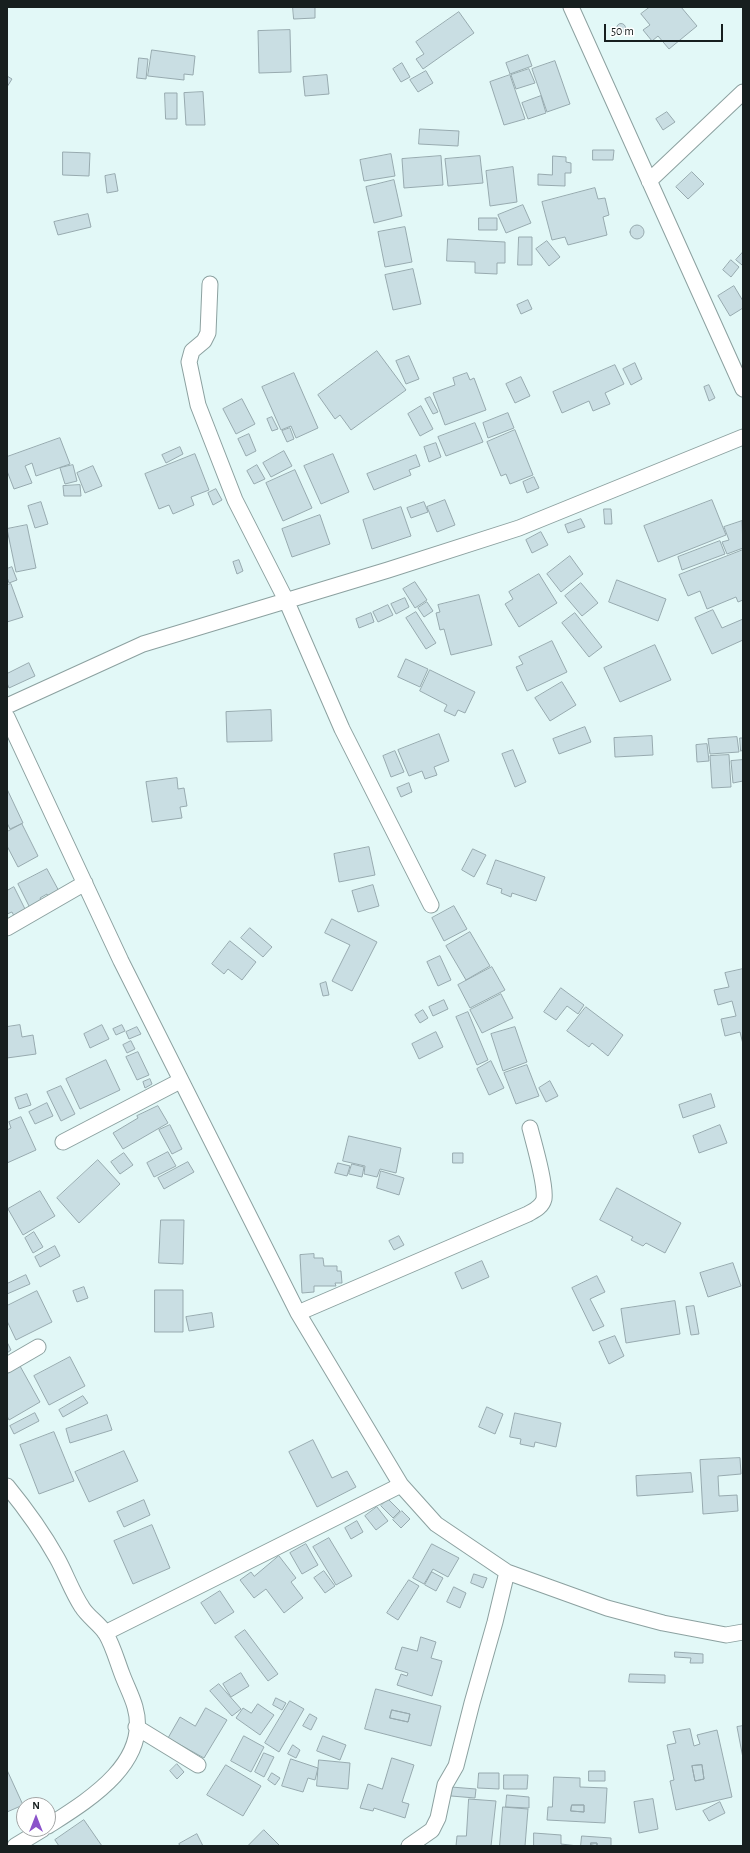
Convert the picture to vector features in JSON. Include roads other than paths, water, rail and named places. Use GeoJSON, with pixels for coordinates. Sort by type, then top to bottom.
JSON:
{"type":"FeatureCollection","features":[{"type":"Feature","properties":{"kind":"street"},"geometry":{"type":"LineString","coordinates":[[571,7],[743,389]]}},
{"type":"Feature","properties":{"kind":"street"},"geometry":{"type":"LineString","coordinates":[[650,181],[743,92]]}},
{"type":"Feature","properties":{"kind":"street"},"geometry":{"type":"LineString","coordinates":[[210,284],[208,333],[204,341],[192,352],[189,362],[198,405],[235,500],[286,600],[342,729],[431,904]]}},
{"type":"Feature","properties":{"kind":"street"},"geometry":{"type":"LineString","coordinates":[[7,706],[143,644],[388,570],[519,528],[743,437]]}},
{"type":"Feature","properties":{"kind":"street"},"geometry":{"type":"LineString","coordinates":[[7,717],[180,1081],[298,1313],[401,1485],[436,1524],[506,1572],[607,1608],[662,1623],[726,1635],[743,1632]]}},
{"type":"Feature","properties":{"kind":"street"},"geometry":{"type":"LineString","coordinates":[[7,928],[85,883]]}},
{"type":"Feature","properties":{"kind":"street"},"geometry":{"type":"LineString","coordinates":[[63,1142],[180,1081]]}},
{"type":"Feature","properties":{"kind":"street"},"geometry":{"type":"LineString","coordinates":[[298,1313],[528,1214],[540,1207],[544,1199],[542,1175],[530,1128]]}},
{"type":"Feature","properties":{"kind":"street"},"geometry":{"type":"LineString","coordinates":[[7,1365],[38,1347]]}},
{"type":"Feature","properties":{"kind":"street"},"geometry":{"type":"LineString","coordinates":[[105,1633],[401,1485]]}},
{"type":"Feature","properties":{"kind":"street"},"geometry":{"type":"LineString","coordinates":[[7,1486],[47,1542],[82,1608],[91,1620],[105,1633],[136,1708],[136,1727],[130,1755],[115,1776],[83,1804],[56,1821]]}},
{"type":"Feature","properties":{"kind":"street"},"geometry":{"type":"LineString","coordinates":[[409,1846],[432,1830],[438,1818],[445,1785],[456,1766],[495,1622],[506,1572]]}},
{"type":"Feature","properties":{"kind":"street"},"geometry":{"type":"LineString","coordinates":[[136,1727],[198,1765]]}},
{"type":"Feature","properties":{"kind":"street"},"geometry":{"type":"LineString","coordinates":[[15,1846],[30,1837]]}}]}
